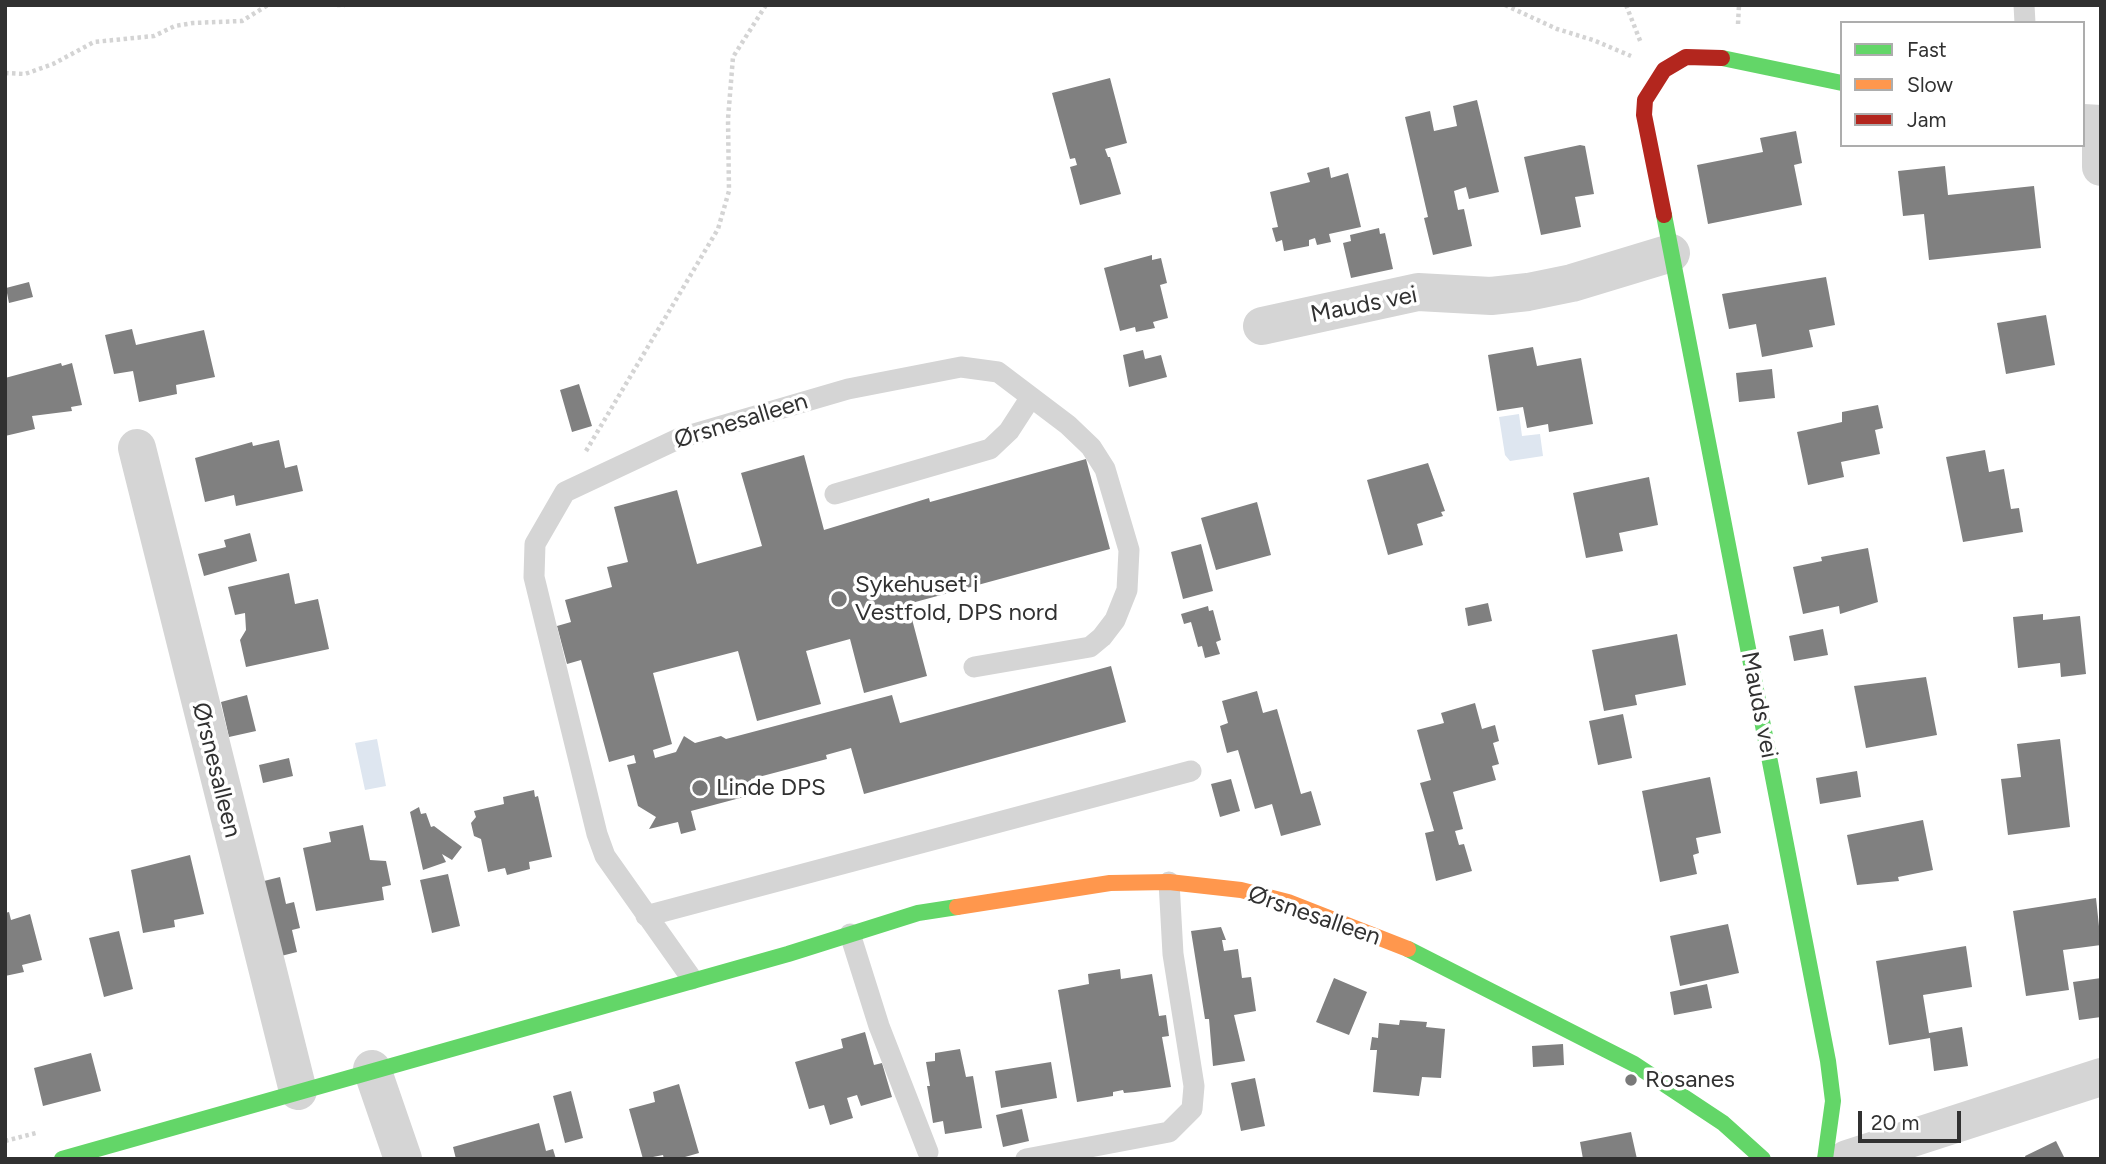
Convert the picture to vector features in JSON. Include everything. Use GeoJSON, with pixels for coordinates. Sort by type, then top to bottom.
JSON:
{"type":"FeatureCollection","features":[{"type":"Feature","properties":{"kind":"street"},"geometry":{"type":"LineString","coordinates":[[1664,70],[1686,57],[1711,56],[1840,83]]}},
{"type":"Feature","properties":{"kind":"street","name":"Mauds vei"},"geometry":{"type":"LineString","coordinates":[[1664,70],[1649,91],[1644,115],[1828,1062],[1833,1101],[1825,1159]]}},
{"type":"Feature","properties":{"kind":"street"},"geometry":{"type":"LineString","coordinates":[[2101,124],[2101,167]]}},
{"type":"Feature","properties":{"kind":"street","name":"Mauds vei"},"geometry":{"type":"LineString","coordinates":[[1262,326],[1418,292],[1491,296],[1528,292],[1572,283],[1671,253]]}},
{"type":"Feature","properties":{"kind":"street","name":"Ørsnesalleen"},"geometry":{"type":"LineString","coordinates":[[137,448],[298,1091]]}},
{"type":"Feature","properties":{"kind":"street","name":"Ørsnesalleen"},"geometry":{"type":"LineString","coordinates":[[62,1159],[918,913],[1110,883],[1169,882],[1241,890],[1288,902],[1409,950],[1634,1063],[1723,1123],[1763,1159]]}},
{"type":"Feature","properties":{"kind":"street"},"geometry":{"type":"LineString","coordinates":[[372,1069],[403,1159]]}},
{"type":"Feature","properties":{"kind":"street"},"geometry":{"type":"LineString","coordinates":[[1847,1159],[2101,1077]]}},
{"type":"Feature","properties":{"kind":"lane","name":"Ørsnesalleen"},"geometry":{"type":"LineString","coordinates":[[565,492],[680,438],[848,389],[961,367],[998,372],[1083,440],[1105,469],[1129,550],[1127,590],[1115,620],[1102,638],[1090,647],[974,667]]}},
{"type":"Feature","properties":{"kind":"lane"},"geometry":{"type":"LineString","coordinates":[[835,494],[990,449],[1009,431],[1031,397]]}},
{"type":"Feature","properties":{"kind":"lane"},"geometry":{"type":"LineString","coordinates":[[565,492],[536,544],[534,577],[597,834],[605,856],[692,979]]}},
{"type":"Feature","properties":{"kind":"lane"},"geometry":{"type":"LineString","coordinates":[[646,916],[1191,771]]}},
{"type":"Feature","properties":{"kind":"lane"},"geometry":{"type":"LineString","coordinates":[[1026,1159],[1170,1132],[1192,1109],[1194,1086],[1173,954],[1169,882]]}},
{"type":"Feature","properties":{"kind":"lane"},"geometry":{"type":"LineString","coordinates":[[850,934],[879,1026],[928,1152]]}},
{"type":"Feature","properties":{"kind":"path"},"geometry":{"type":"LineString","coordinates":[[5,73],[25,74],[94,42],[154,36],[184,24],[242,21],[268,5]]}},
{"type":"Feature","properties":{"kind":"path"},"geometry":{"type":"LineString","coordinates":[[337,5],[345,5]]}},
{"type":"Feature","properties":{"kind":"path"},"geometry":{"type":"LineString","coordinates":[[565,492],[718,229],[729,191],[728,119],[733,57],[766,5]]}},
{"type":"Feature","properties":{"kind":"path"},"geometry":{"type":"LineString","coordinates":[[1505,5],[1557,30],[1593,40],[1664,70]]}},
{"type":"Feature","properties":{"kind":"path"},"geometry":{"type":"LineString","coordinates":[[5,1142],[44,1130]]}},
{"type":"Feature","properties":{"kind":"shaded area"},"geometry":{"type":"Polygon","coordinates":[[[1519,414],[1522,436],[1540,434],[1543,456],[1510,461],[1505,455],[1499,417],[1519,414]]]}},
{"type":"Feature","properties":{"kind":"shaded area"},"geometry":{"type":"Polygon","coordinates":[[[377,739],[386,786],[365,790],[355,743],[377,739]]]}},
{"type":"Feature","properties":{"kind":"building"},"geometry":{"type":"Polygon","coordinates":[[[1110,78],[1127,143],[1105,149],[1121,194],[1080,205],[1070,167],[1077,165],[1075,158],[1070,159],[1052,93],[1110,78]]]}},
{"type":"Feature","properties":{"kind":"building"},"geometry":{"type":"Polygon","coordinates":[[[1477,100],[1499,192],[1469,199],[1466,187],[1454,191],[1458,210],[1464,209],[1472,246],[1433,255],[1424,218],[1428,217],[1405,117],[1430,111],[1434,131],[1457,126],[1453,106],[1477,100]]]}},
{"type":"Feature","properties":{"kind":"building"},"geometry":{"type":"Polygon","coordinates":[[[1796,131],[1802,163],[1794,165],[1802,205],[1708,224],[1697,165],[1763,152],[1760,138],[1796,131]]]}},
{"type":"Feature","properties":{"kind":"building"},"geometry":{"type":"Polygon","coordinates":[[[1585,146],[1594,194],[1575,197],[1581,227],[1541,235],[1524,157],[1585,146]]]}},
{"type":"Feature","properties":{"kind":"building"},"geometry":{"type":"Polygon","coordinates":[[[1945,166],[1948,195],[2034,186],[2041,248],[1929,260],[1924,214],[1903,216],[1898,171],[1945,166]]]}},
{"type":"Feature","properties":{"kind":"building"},"geometry":{"type":"Polygon","coordinates":[[[1329,167],[1331,178],[1348,173],[1361,227],[1329,234],[1331,242],[1317,245],[1315,238],[1309,240],[1309,246],[1284,251],[1282,240],[1276,242],[1272,228],[1278,227],[1270,192],[1310,182],[1307,173],[1329,167]]]}},
{"type":"Feature","properties":{"kind":"building"},"geometry":{"type":"Polygon","coordinates":[[[1379,228],[1380,234],[1385,233],[1393,269],[1351,278],[1343,243],[1351,241],[1350,235],[1379,228]]]}},
{"type":"Feature","properties":{"kind":"building"},"geometry":{"type":"Polygon","coordinates":[[[1152,255],[1152,260],[1161,258],[1167,283],[1160,285],[1168,318],[1153,322],[1155,328],[1136,332],[1135,327],[1120,331],[1104,268],[1152,255]]]}},
{"type":"Feature","properties":{"kind":"building"},"geometry":{"type":"Polygon","coordinates":[[[1826,277],[1835,325],[1809,330],[1813,347],[1762,357],[1756,324],[1729,329],[1722,294],[1826,277]]]}},
{"type":"Feature","properties":{"kind":"building"},"geometry":{"type":"Polygon","coordinates":[[[29,282],[33,297],[9,303],[6,288],[29,282]]]}},
{"type":"Feature","properties":{"kind":"building"},"geometry":{"type":"Polygon","coordinates":[[[2046,315],[2055,365],[2006,374],[1997,323],[2046,315]]]}},
{"type":"Feature","properties":{"kind":"building"},"geometry":{"type":"Polygon","coordinates":[[[132,329],[136,345],[204,330],[215,377],[176,385],[177,394],[139,402],[133,371],[114,374],[105,335],[132,329]]]}},
{"type":"Feature","properties":{"kind":"building"},"geometry":{"type":"Polygon","coordinates":[[[1533,347],[1537,366],[1581,358],[1593,424],[1549,432],[1548,424],[1527,428],[1523,407],[1497,411],[1488,355],[1533,347]]]}},
{"type":"Feature","properties":{"kind":"building"},"geometry":{"type":"Polygon","coordinates":[[[1143,350],[1145,359],[1161,355],[1167,377],[1129,387],[1123,355],[1143,350]]]}},
{"type":"Feature","properties":{"kind":"building"},"geometry":{"type":"Polygon","coordinates":[[[61,363],[62,366],[72,363],[82,405],[71,407],[72,411],[32,416],[35,429],[5,436],[5,378],[61,363]]]}},
{"type":"Feature","properties":{"kind":"building"},"geometry":{"type":"Polygon","coordinates":[[[1772,369],[1775,398],[1739,402],[1736,373],[1772,369]]]}},
{"type":"Feature","properties":{"kind":"building"},"geometry":{"type":"Polygon","coordinates":[[[579,384],[592,426],[572,432],[560,390],[579,384]]]}},
{"type":"Feature","properties":{"kind":"building"},"geometry":{"type":"Polygon","coordinates":[[[1878,405],[1883,428],[1875,430],[1880,454],[1841,462],[1844,477],[1808,485],[1797,432],[1842,422],[1842,412],[1878,405]]]}},
{"type":"Feature","properties":{"kind":"building"},"geometry":{"type":"Polygon","coordinates":[[[279,440],[285,468],[297,465],[303,491],[236,506],[234,495],[205,502],[195,458],[252,442],[253,446],[279,440]]]}},
{"type":"Feature","properties":{"kind":"building"},"geometry":{"type":"Polygon","coordinates":[[[1985,450],[1989,472],[2004,469],[2011,509],[2019,508],[2023,532],[1963,542],[1946,457],[1985,450]]]}},
{"type":"Feature","properties":{"kind":"building"},"geometry":{"type":"Polygon","coordinates":[[[804,455],[824,530],[929,498],[930,502],[1086,459],[1110,549],[908,604],[927,676],[864,693],[850,639],[806,651],[821,704],[757,721],[738,651],[653,673],[672,744],[653,750],[655,758],[676,752],[684,736],[695,743],[721,736],[726,739],[892,695],[900,723],[1111,666],[1126,722],[864,794],[851,748],[826,755],[827,759],[751,779],[755,794],[691,811],[696,830],[681,834],[678,822],[649,829],[656,817],[638,806],[627,765],[636,763],[634,755],[609,762],[581,660],[567,664],[557,626],[571,622],[565,600],[612,587],[607,567],[628,562],[614,507],[677,490],[697,564],[762,546],[741,473],[804,455]]]}},
{"type":"Feature","properties":{"kind":"building"},"geometry":{"type":"Polygon","coordinates":[[[1428,463],[1445,511],[1441,512],[1443,516],[1417,524],[1423,545],[1388,555],[1367,480],[1428,463]]]}},
{"type":"Feature","properties":{"kind":"building"},"geometry":{"type":"Polygon","coordinates":[[[1649,477],[1658,525],[1619,533],[1623,551],[1586,558],[1573,493],[1649,477]]]}},
{"type":"Feature","properties":{"kind":"building"},"geometry":{"type":"Polygon","coordinates":[[[1257,502],[1271,555],[1216,570],[1201,518],[1257,502]]]}},
{"type":"Feature","properties":{"kind":"building"},"geometry":{"type":"Polygon","coordinates":[[[250,533],[257,561],[204,576],[198,554],[226,547],[224,540],[250,533]]]}},
{"type":"Feature","properties":{"kind":"building"},"geometry":{"type":"Polygon","coordinates":[[[1201,544],[1213,591],[1183,599],[1171,552],[1201,544]]]}},
{"type":"Feature","properties":{"kind":"building"},"geometry":{"type":"Polygon","coordinates":[[[1868,548],[1878,602],[1840,614],[1839,606],[1803,614],[1793,567],[1822,561],[1821,557],[1868,548]]]}},
{"type":"Feature","properties":{"kind":"building"},"geometry":{"type":"Polygon","coordinates":[[[289,573],[295,604],[318,599],[329,649],[246,667],[240,640],[246,630],[245,613],[235,615],[228,587],[289,573]]]}},
{"type":"Feature","properties":{"kind":"building"},"geometry":{"type":"Polygon","coordinates":[[[1488,603],[1492,621],[1468,626],[1465,608],[1488,603]]]}},
{"type":"Feature","properties":{"kind":"building"},"geometry":{"type":"Polygon","coordinates":[[[1208,606],[1209,611],[1213,610],[1221,640],[1216,642],[1220,654],[1205,658],[1202,646],[1198,647],[1191,622],[1184,624],[1181,614],[1208,606]]]}},
{"type":"Feature","properties":{"kind":"building"},"geometry":{"type":"Polygon","coordinates":[[[2043,614],[2043,620],[2080,616],[2086,674],[2061,677],[2060,663],[2018,668],[2013,617],[2043,614]]]}},
{"type":"Feature","properties":{"kind":"building"},"geometry":{"type":"Polygon","coordinates":[[[1823,629],[1828,655],[1794,661],[1789,636],[1823,629]]]}},
{"type":"Feature","properties":{"kind":"building"},"geometry":{"type":"Polygon","coordinates":[[[1677,634],[1686,685],[1635,695],[1637,705],[1604,711],[1592,650],[1677,634]]]}},
{"type":"Feature","properties":{"kind":"building"},"geometry":{"type":"Polygon","coordinates":[[[1926,677],[1937,735],[1866,748],[1854,686],[1926,677]]]}},
{"type":"Feature","properties":{"kind":"building"},"geometry":{"type":"Polygon","coordinates":[[[1257,691],[1263,713],[1277,709],[1301,794],[1311,791],[1321,825],[1281,836],[1272,804],[1255,809],[1238,750],[1227,753],[1220,726],[1228,723],[1222,701],[1257,691]]]}},
{"type":"Feature","properties":{"kind":"building"},"geometry":{"type":"Polygon","coordinates":[[[247,695],[256,731],[229,737],[221,702],[247,695]]]}},
{"type":"Feature","properties":{"kind":"building"},"geometry":{"type":"Polygon","coordinates":[[[1475,703],[1482,729],[1495,725],[1499,741],[1493,743],[1499,764],[1492,766],[1496,780],[1453,792],[1463,829],[1455,831],[1459,845],[1464,844],[1472,871],[1436,881],[1425,833],[1434,831],[1420,783],[1431,780],[1417,730],[1444,723],[1441,713],[1475,703]]]}},
{"type":"Feature","properties":{"kind":"building"},"geometry":{"type":"Polygon","coordinates":[[[1623,714],[1632,758],[1598,765],[1589,721],[1623,714]]]}},
{"type":"Feature","properties":{"kind":"building"},"geometry":{"type":"Polygon","coordinates":[[[2060,739],[2070,827],[2008,835],[2001,779],[2021,777],[2017,744],[2060,739]]]}},
{"type":"Feature","properties":{"kind":"building"},"geometry":{"type":"Polygon","coordinates":[[[289,758],[293,776],[263,783],[259,765],[289,758]]]}},
{"type":"Feature","properties":{"kind":"building"},"geometry":{"type":"Polygon","coordinates":[[[1857,771],[1861,797],[1820,804],[1816,778],[1857,771]]]}},
{"type":"Feature","properties":{"kind":"building"},"geometry":{"type":"Polygon","coordinates":[[[1710,777],[1721,833],[1696,838],[1699,853],[1693,855],[1697,874],[1660,882],[1642,791],[1710,777]]]}},
{"type":"Feature","properties":{"kind":"building"},"geometry":{"type":"Polygon","coordinates":[[[1231,779],[1240,811],[1220,817],[1211,784],[1231,779]]]}},
{"type":"Feature","properties":{"kind":"building"},"geometry":{"type":"Polygon","coordinates":[[[534,790],[535,797],[538,796],[552,857],[529,862],[530,869],[507,875],[505,868],[488,872],[481,839],[474,836],[471,823],[476,817],[474,811],[504,804],[503,797],[534,790]]]}},
{"type":"Feature","properties":{"kind":"building"},"geometry":{"type":"Polygon","coordinates":[[[419,807],[421,814],[426,813],[431,827],[434,826],[462,847],[452,860],[442,854],[446,862],[423,870],[410,812],[419,807]]]}},
{"type":"Feature","properties":{"kind":"building"},"geometry":{"type":"Polygon","coordinates":[[[1923,820],[1933,870],[1898,877],[1899,881],[1857,885],[1847,835],[1923,820]]]}},
{"type":"Feature","properties":{"kind":"building"},"geometry":{"type":"Polygon","coordinates":[[[363,825],[370,860],[386,861],[391,885],[382,887],[384,900],[316,911],[303,848],[331,842],[329,832],[363,825]]]}},
{"type":"Feature","properties":{"kind":"building"},"geometry":{"type":"Polygon","coordinates":[[[190,855],[204,914],[174,920],[175,927],[143,933],[131,870],[190,855]]]}},
{"type":"Feature","properties":{"kind":"building"},"geometry":{"type":"Polygon","coordinates":[[[448,874],[460,926],[432,933],[420,880],[448,874]]]}},
{"type":"Feature","properties":{"kind":"building"},"geometry":{"type":"Polygon","coordinates":[[[280,877],[286,904],[294,902],[300,928],[292,930],[297,952],[273,958],[256,883],[280,877]]]}},
{"type":"Feature","properties":{"kind":"building"},"geometry":{"type":"Polygon","coordinates":[[[2096,898],[2101,945],[2063,950],[2069,990],[2026,996],[2013,911],[2096,898]]]}},
{"type":"Feature","properties":{"kind":"building"},"geometry":{"type":"Polygon","coordinates":[[[9,912],[11,920],[30,914],[42,960],[22,965],[24,972],[5,976],[5,913],[9,912]]]}},
{"type":"Feature","properties":{"kind":"building"},"geometry":{"type":"Polygon","coordinates":[[[1728,924],[1739,973],[1680,986],[1670,936],[1728,924]]]}},
{"type":"Feature","properties":{"kind":"building"},"geometry":{"type":"Polygon","coordinates":[[[1221,927],[1226,940],[1222,940],[1224,951],[1238,949],[1242,978],[1251,977],[1256,1011],[1234,1015],[1245,1061],[1213,1066],[1209,1019],[1205,1019],[1191,931],[1221,927]]]}},
{"type":"Feature","properties":{"kind":"building"},"geometry":{"type":"Polygon","coordinates":[[[119,931],[133,989],[104,997],[89,938],[119,931]]]}},
{"type":"Feature","properties":{"kind":"building"},"geometry":{"type":"Polygon","coordinates":[[[1966,946],[1972,987],[1923,995],[1929,1033],[1962,1027],[1968,1066],[1934,1071],[1930,1038],[1889,1045],[1876,961],[1966,946]]]}},
{"type":"Feature","properties":{"kind":"building"},"geometry":{"type":"Polygon","coordinates":[[[1120,969],[1121,979],[1152,974],[1159,1016],[1166,1015],[1169,1036],[1162,1037],[1171,1087],[1124,1093],[1123,1090],[1113,1092],[1113,1096],[1077,1102],[1058,990],[1089,984],[1088,974],[1120,969]]]}},
{"type":"Feature","properties":{"kind":"building"},"geometry":{"type":"Polygon","coordinates":[[[1334,978],[1367,992],[1349,1035],[1316,1022],[1334,978]]]}},
{"type":"Feature","properties":{"kind":"building"},"geometry":{"type":"Polygon","coordinates":[[[2101,978],[2101,1017],[2079,1020],[2073,982],[2101,978]]]}},
{"type":"Feature","properties":{"kind":"building"},"geometry":{"type":"Polygon","coordinates":[[[1707,984],[1712,1008],[1674,1015],[1670,992],[1707,984]]]}},
{"type":"Feature","properties":{"kind":"building"},"geometry":{"type":"Polygon","coordinates":[[[1400,1020],[1427,1022],[1426,1027],[1445,1029],[1441,1078],[1422,1077],[1419,1096],[1373,1092],[1377,1050],[1370,1050],[1372,1037],[1378,1038],[1379,1023],[1399,1025],[1400,1020]]]}},
{"type":"Feature","properties":{"kind":"building"},"geometry":{"type":"Polygon","coordinates":[[[865,1032],[874,1065],[882,1063],[892,1097],[861,1106],[857,1095],[847,1098],[853,1118],[830,1125],[824,1105],[809,1109],[795,1062],[843,1048],[841,1039],[865,1032]]]}},
{"type":"Feature","properties":{"kind":"building"},"geometry":{"type":"Polygon","coordinates":[[[1563,1044],[1564,1065],[1533,1067],[1532,1046],[1563,1044]]]}},
{"type":"Feature","properties":{"kind":"building"},"geometry":{"type":"Polygon","coordinates":[[[960,1049],[966,1077],[973,1076],[982,1128],[945,1134],[943,1121],[933,1123],[926,1062],[935,1061],[935,1053],[960,1049]]]}},
{"type":"Feature","properties":{"kind":"building"},"geometry":{"type":"Polygon","coordinates":[[[91,1053],[101,1091],[43,1106],[34,1068],[91,1053]]]}},
{"type":"Feature","properties":{"kind":"building"},"geometry":{"type":"Polygon","coordinates":[[[1051,1062],[1057,1098],[1001,1108],[995,1071],[1051,1062]]]}},
{"type":"Feature","properties":{"kind":"building"},"geometry":{"type":"Polygon","coordinates":[[[1255,1078],[1265,1126],[1241,1131],[1231,1083],[1255,1078]]]}},
{"type":"Feature","properties":{"kind":"building"},"geometry":{"type":"Polygon","coordinates":[[[679,1084],[699,1153],[678,1159],[664,1159],[663,1155],[643,1159],[629,1109],[655,1102],[653,1092],[679,1084]]]}},
{"type":"Feature","properties":{"kind":"building"},"geometry":{"type":"Polygon","coordinates":[[[571,1091],[583,1138],[565,1143],[553,1096],[571,1091]]]}},
{"type":"Feature","properties":{"kind":"building"},"geometry":{"type":"Polygon","coordinates":[[[1022,1109],[1029,1141],[1003,1147],[996,1115],[1022,1109]]]}},
{"type":"Feature","properties":{"kind":"building"},"geometry":{"type":"Polygon","coordinates":[[[539,1123],[546,1151],[553,1149],[556,1159],[456,1159],[453,1147],[539,1123]]]}},
{"type":"Feature","properties":{"kind":"building"},"geometry":{"type":"Polygon","coordinates":[[[1631,1132],[1637,1159],[1583,1159],[1580,1142],[1631,1132]]]}},
{"type":"Feature","properties":{"kind":"building"},"geometry":{"type":"Polygon","coordinates":[[[2056,1141],[2065,1159],[2026,1159],[2025,1156],[2056,1141]]]}},
{"type":"Feature","properties":{"kind":"traffic: fast"},"geometry":{"type":"LineString","coordinates":[[1722,58],[1840,83]]}},
{"type":"Feature","properties":{"kind":"traffic: fast"},"geometry":{"type":"LineString","coordinates":[[1664,215],[1828,1061],[1833,1101],[1825,1159]]}},
{"type":"Feature","properties":{"kind":"traffic: fast"},"geometry":{"type":"LineString","coordinates":[[62,1159],[788,954],[918,913],[957,907]]}},
{"type":"Feature","properties":{"kind":"traffic: fast"},"geometry":{"type":"LineString","coordinates":[[1408,949],[1634,1064],[1723,1123],[1763,1159]]}},
{"type":"Feature","properties":{"kind":"traffic: slow"},"geometry":{"type":"LineString","coordinates":[[957,907],[1110,883],[1169,882],[1241,890],[1288,902],[1408,949]]}},
{"type":"Feature","properties":{"kind":"traffic: jam"},"geometry":{"type":"LineString","coordinates":[[1664,215],[1644,115],[1645,100],[1664,70],[1686,57],[1722,58]]}},
{"type":"Feature","properties":{"kind":"place","name":"Sykehuset i Vestfold, DPS nord"},"geometry":{"type":"Point","coordinates":[839,599]}},
{"type":"Feature","properties":{"kind":"place","name":"Linde DPS"},"geometry":{"type":"Point","coordinates":[700,788]}},
{"type":"Feature","properties":{"kind":"place","name":"Rosanes"},"geometry":{"type":"Point","coordinates":[1631,1080]}}]}
